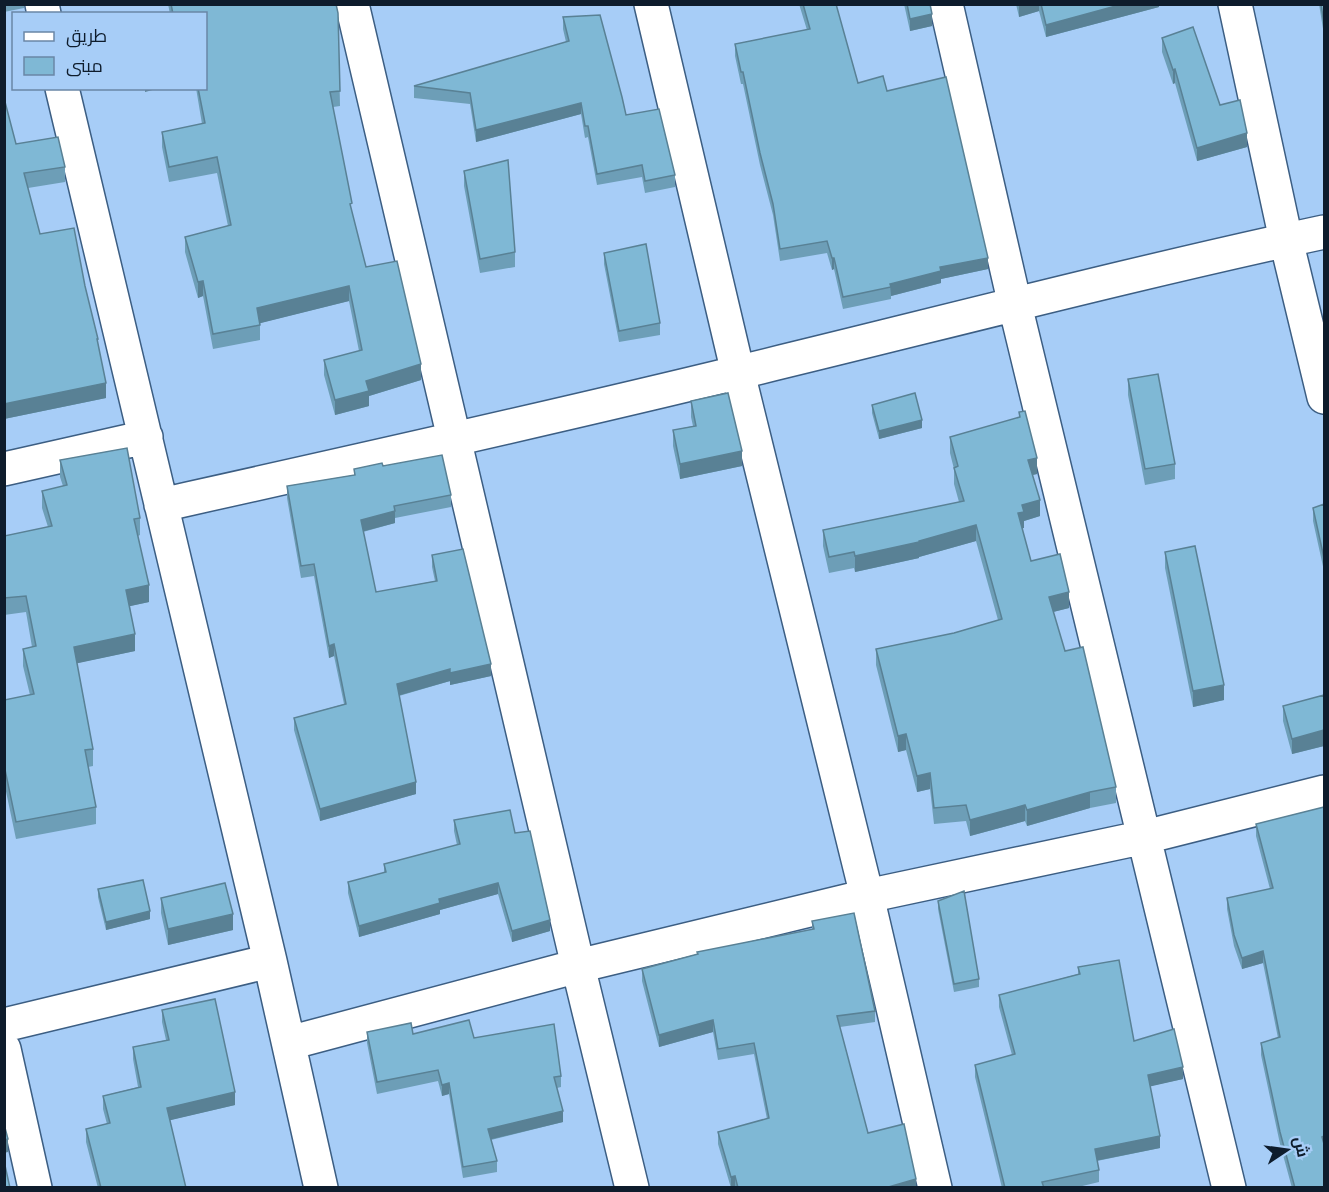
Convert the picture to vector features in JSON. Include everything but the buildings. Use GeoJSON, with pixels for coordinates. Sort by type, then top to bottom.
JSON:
{"type":"FeatureCollection","features":[{"type":"Feature","properties":{"kind":"street"},"geometry":{"type":"LineString","coordinates":[[352,4],[632,1188]]}},
{"type":"Feature","properties":{"kind":"street"},"geometry":{"type":"LineString","coordinates":[[651,4],[738,373],[867,896],[935,1188]]}},
{"type":"Feature","properties":{"kind":"street"},"geometry":{"type":"LineString","coordinates":[[946,4],[1015,304],[1229,1188]]}},
{"type":"Feature","properties":{"kind":"street"},"geometry":{"type":"LineString","coordinates":[[1235,4],[1286,240],[1324,397]]}},
{"type":"Feature","properties":{"kind":"street"},"geometry":{"type":"LineString","coordinates":[[62,90],[270,961],[321,1188]]}},
{"type":"Feature","properties":{"kind":"street"},"geometry":{"type":"LineString","coordinates":[[161,505],[738,373],[1015,304],[1324,232]]}},
{"type":"Feature","properties":{"kind":"street"},"geometry":{"type":"LineString","coordinates":[[4,469],[146,437]]}},
{"type":"Feature","properties":{"kind":"street"},"geometry":{"type":"LineString","coordinates":[[288,1043],[578,966],[867,896],[1145,837],[1324,792]]}},
{"type":"Feature","properties":{"kind":"street"},"geometry":{"type":"LineString","coordinates":[[4,1025],[270,961]]}},
{"type":"Feature","properties":{"kind":"street"},"geometry":{"type":"LineString","coordinates":[[4,1049],[35,1188]]}}]}
